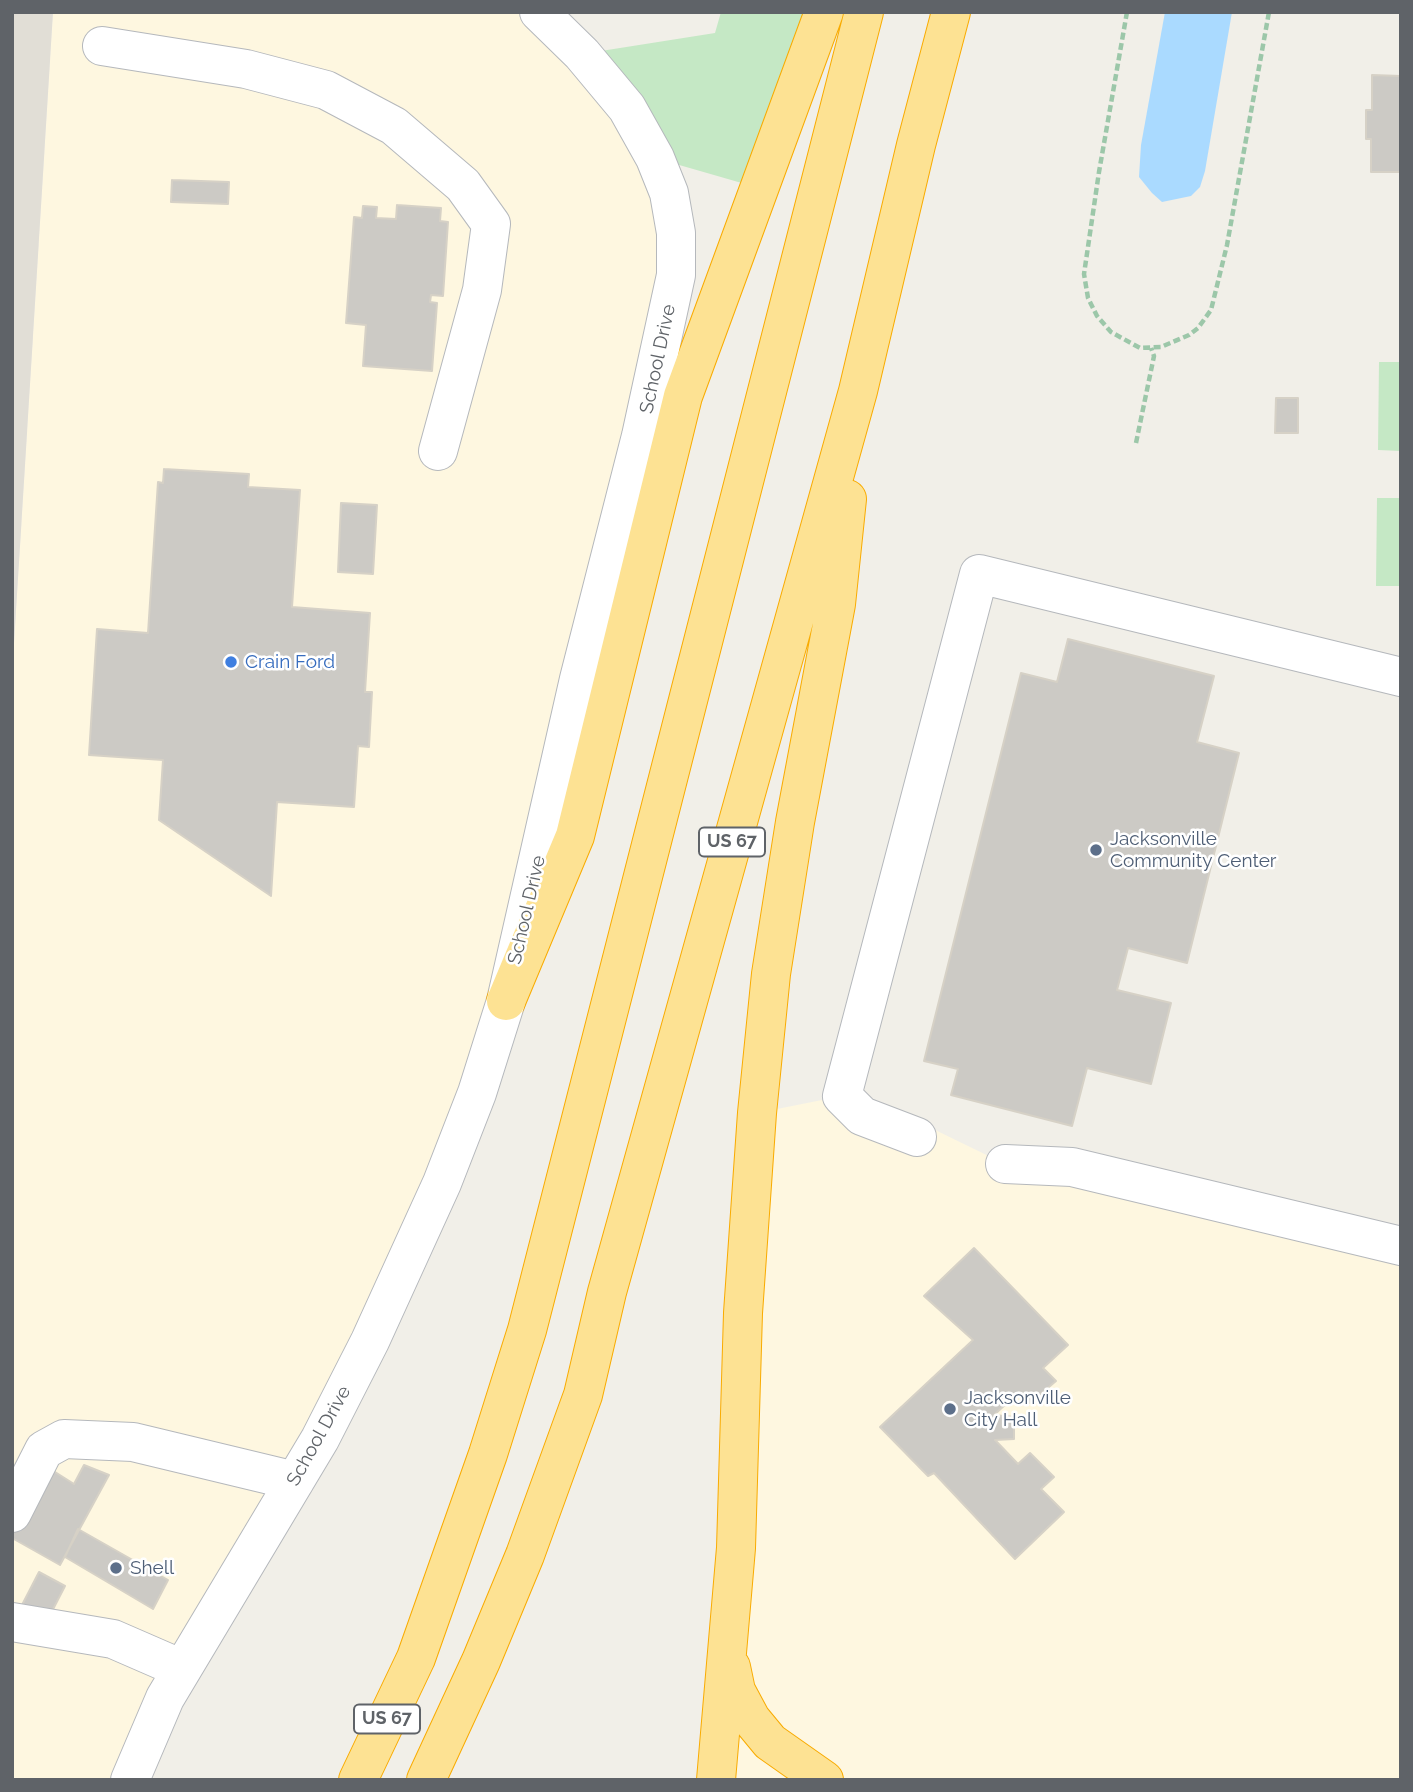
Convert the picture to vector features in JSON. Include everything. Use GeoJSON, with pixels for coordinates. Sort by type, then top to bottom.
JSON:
{"type":"FeatureCollection","features":[{"type":"Feature","properties":{"kind":"highway"},"geometry":{"type":"LineString","coordinates":[[506,1001],[575,836],[683,396],[824,12]]}},
{"type":"Feature","properties":{"kind":"highway","name":"US 67"},"geometry":{"type":"LineString","coordinates":[[358,1780],[416,1658],[488,1454],[527,1330],[864,12]]}},
{"type":"Feature","properties":{"kind":"highway","name":"US 67"},"geometry":{"type":"LineString","coordinates":[[426,1780],[481,1661],[525,1555],[583,1395],[607,1292],[858,391],[916,145],[951,12]]}},
{"type":"Feature","properties":{"kind":"highway"},"geometry":{"type":"LineString","coordinates":[[716,1780],[736,1548],[743,1313],[757,1114],[771,974],[795,822],[836,604],[858,391]]}},
{"type":"Feature","properties":{"kind":"highway"},"geometry":{"type":"LineString","coordinates":[[728,1656],[736,1691],[751,1719],[770,1742],[824,1780]]}},
{"type":"Feature","properties":{"kind":"street","name":"School Drive"},"geometry":{"type":"LineString","coordinates":[[130,1780],[164,1698],[320,1439],[370,1341],[442,1183],[477,1093],[506,1001],[579,679],[641,436],[676,275],[676,233],[669,193],[655,158],[627,108],[582,54],[539,12]]}},
{"type":"Feature","properties":{"kind":"street"},"geometry":{"type":"LineString","coordinates":[[102,46],[246,69],[326,90],[394,126],[463,185],[491,224],[482,290],[438,451]]}},
{"type":"Feature","properties":{"kind":"street"},"geometry":{"type":"LineString","coordinates":[[917,1137],[862,1116],[842,1096],[979,574],[1401,677]]}},
{"type":"Feature","properties":{"kind":"street"},"geometry":{"type":"LineString","coordinates":[[1005,1164],[1072,1167],[1401,1246]]}},
{"type":"Feature","properties":{"kind":"street"},"geometry":{"type":"LineString","coordinates":[[12,1513],[44,1450],[64,1439],[133,1442],[295,1481]]}},
{"type":"Feature","properties":{"kind":"street"},"geometry":{"type":"LineString","coordinates":[[12,1622],[113,1639],[182,1669]]}},
{"type":"Feature","properties":{"kind":"path"},"geometry":{"type":"LineString","coordinates":[[1127,12],[1084,274],[1085,287],[1097,316],[1111,332],[1140,348],[1170,344],[1189,335],[1198,328],[1211,310],[1227,245],[1269,12]]}},
{"type":"Feature","properties":{"kind":"path"},"geometry":{"type":"LineString","coordinates":[[1136,443],[1154,356],[1151,348]]}},
{"type":"Feature","properties":{"kind":"shaded area"},"geometry":{"type":"Polygon","coordinates":[[[12,12],[53,12],[12,675],[12,12]]]}},
{"type":"Feature","properties":{"kind":"shaded area"},"geometry":{"type":"Polygon","coordinates":[[[53,12],[539,12],[582,54],[676,233],[477,1093],[130,1780],[12,1780],[12,675],[53,12]]]}},
{"type":"Feature","properties":{"kind":"shaded area"},"geometry":{"type":"Polygon","coordinates":[[[842,1096],[929,1127],[1005,1164],[1401,1246],[1401,1780],[716,1780],[757,1113],[842,1096]]]}},
{"type":"Feature","properties":{"kind":"green space"},"geometry":{"type":"Polygon","coordinates":[[[721,12],[824,12],[759,188],[655,158],[582,54],[715,33],[721,12]]]}},
{"type":"Feature","properties":{"kind":"green space"},"geometry":{"type":"Polygon","coordinates":[[[1379,362],[1401,362],[1401,451],[1378,450],[1379,362]]]}},
{"type":"Feature","properties":{"kind":"green space"},"geometry":{"type":"Polygon","coordinates":[[[1377,498],[1401,498],[1401,586],[1376,586],[1377,498]]]}},
{"type":"Feature","properties":{"kind":"water"},"geometry":{"type":"Polygon","coordinates":[[[1165,12],[1232,12],[1200,187],[1191,196],[1162,202],[1139,177],[1141,145],[1165,12]]]}},
{"type":"Feature","properties":{"kind":"building"},"geometry":{"type":"Polygon","coordinates":[[[1372,75],[1401,76],[1401,172],[1371,172],[1371,139],[1366,139],[1366,110],[1372,110],[1372,75]]]}},
{"type":"Feature","properties":{"kind":"building"},"geometry":{"type":"Polygon","coordinates":[[[172,180],[229,182],[228,204],[171,202],[172,180]]]}},
{"type":"Feature","properties":{"kind":"building"},"geometry":{"type":"Polygon","coordinates":[[[397,205],[441,208],[440,221],[448,222],[443,296],[431,295],[430,302],[437,303],[432,371],[363,366],[366,325],[346,323],[354,217],[362,218],[363,206],[377,207],[376,218],[396,219],[397,205]]]}},
{"type":"Feature","properties":{"kind":"building"},"geometry":{"type":"Polygon","coordinates":[[[1276,398],[1298,398],[1298,433],[1275,433],[1276,398]]]}},
{"type":"Feature","properties":{"kind":"building","name":"Crain Ford"},"geometry":{"type":"Polygon","coordinates":[[[164,469],[249,474],[248,487],[300,490],[292,607],[370,613],[365,692],[372,692],[369,747],[358,746],[354,807],[277,802],[271,896],[159,820],[163,760],[89,755],[97,629],[148,633],[158,482],[163,483],[164,469]]]}},
{"type":"Feature","properties":{"kind":"building"},"geometry":{"type":"Polygon","coordinates":[[[341,503],[377,505],[373,574],[338,572],[341,503]]]}},
{"type":"Feature","properties":{"kind":"building","name":"Jacksonville Community Center"},"geometry":{"type":"Polygon","coordinates":[[[1068,639],[1214,676],[1197,742],[1239,753],[1187,963],[1128,948],[1117,990],[1171,1003],[1151,1084],[1087,1068],[1072,1126],[951,1095],[958,1069],[924,1061],[1021,673],[1057,682],[1068,639]]]}},
{"type":"Feature","properties":{"kind":"building","name":"Jacksonville City Hall"},"geometry":{"type":"Polygon","coordinates":[[[974,1248],[1068,1345],[1043,1368],[1056,1381],[1030,1403],[1019,1392],[994,1415],[1014,1417],[1014,1439],[995,1440],[1018,1464],[1030,1453],[1054,1477],[1041,1489],[1064,1512],[1015,1559],[934,1473],[928,1476],[880,1427],[973,1340],[924,1296],[974,1248]]]}},
{"type":"Feature","properties":{"kind":"building"},"geometry":{"type":"Polygon","coordinates":[[[44,1465],[74,1484],[84,1465],[109,1475],[60,1565],[12,1538],[12,1526],[44,1465]]]}},
{"type":"Feature","properties":{"kind":"building","name":"Shell"},"geometry":{"type":"Polygon","coordinates":[[[78,1529],[168,1580],[153,1609],[65,1557],[78,1529]]]}},
{"type":"Feature","properties":{"kind":"building"},"geometry":{"type":"Polygon","coordinates":[[[39,1572],[65,1586],[48,1619],[22,1605],[39,1572]]]}},
{"type":"Feature","properties":{"kind":"place","name":"Crain Ford"},"geometry":{"type":"Point","coordinates":[231,662]}},
{"type":"Feature","properties":{"kind":"place","name":"Jacksonville Community Center"},"geometry":{"type":"Point","coordinates":[1096,850]}},
{"type":"Feature","properties":{"kind":"place","name":"Jacksonville City Hall"},"geometry":{"type":"Point","coordinates":[950,1409]}},
{"type":"Feature","properties":{"kind":"place","name":"Shell"},"geometry":{"type":"Point","coordinates":[116,1568]}}]}
